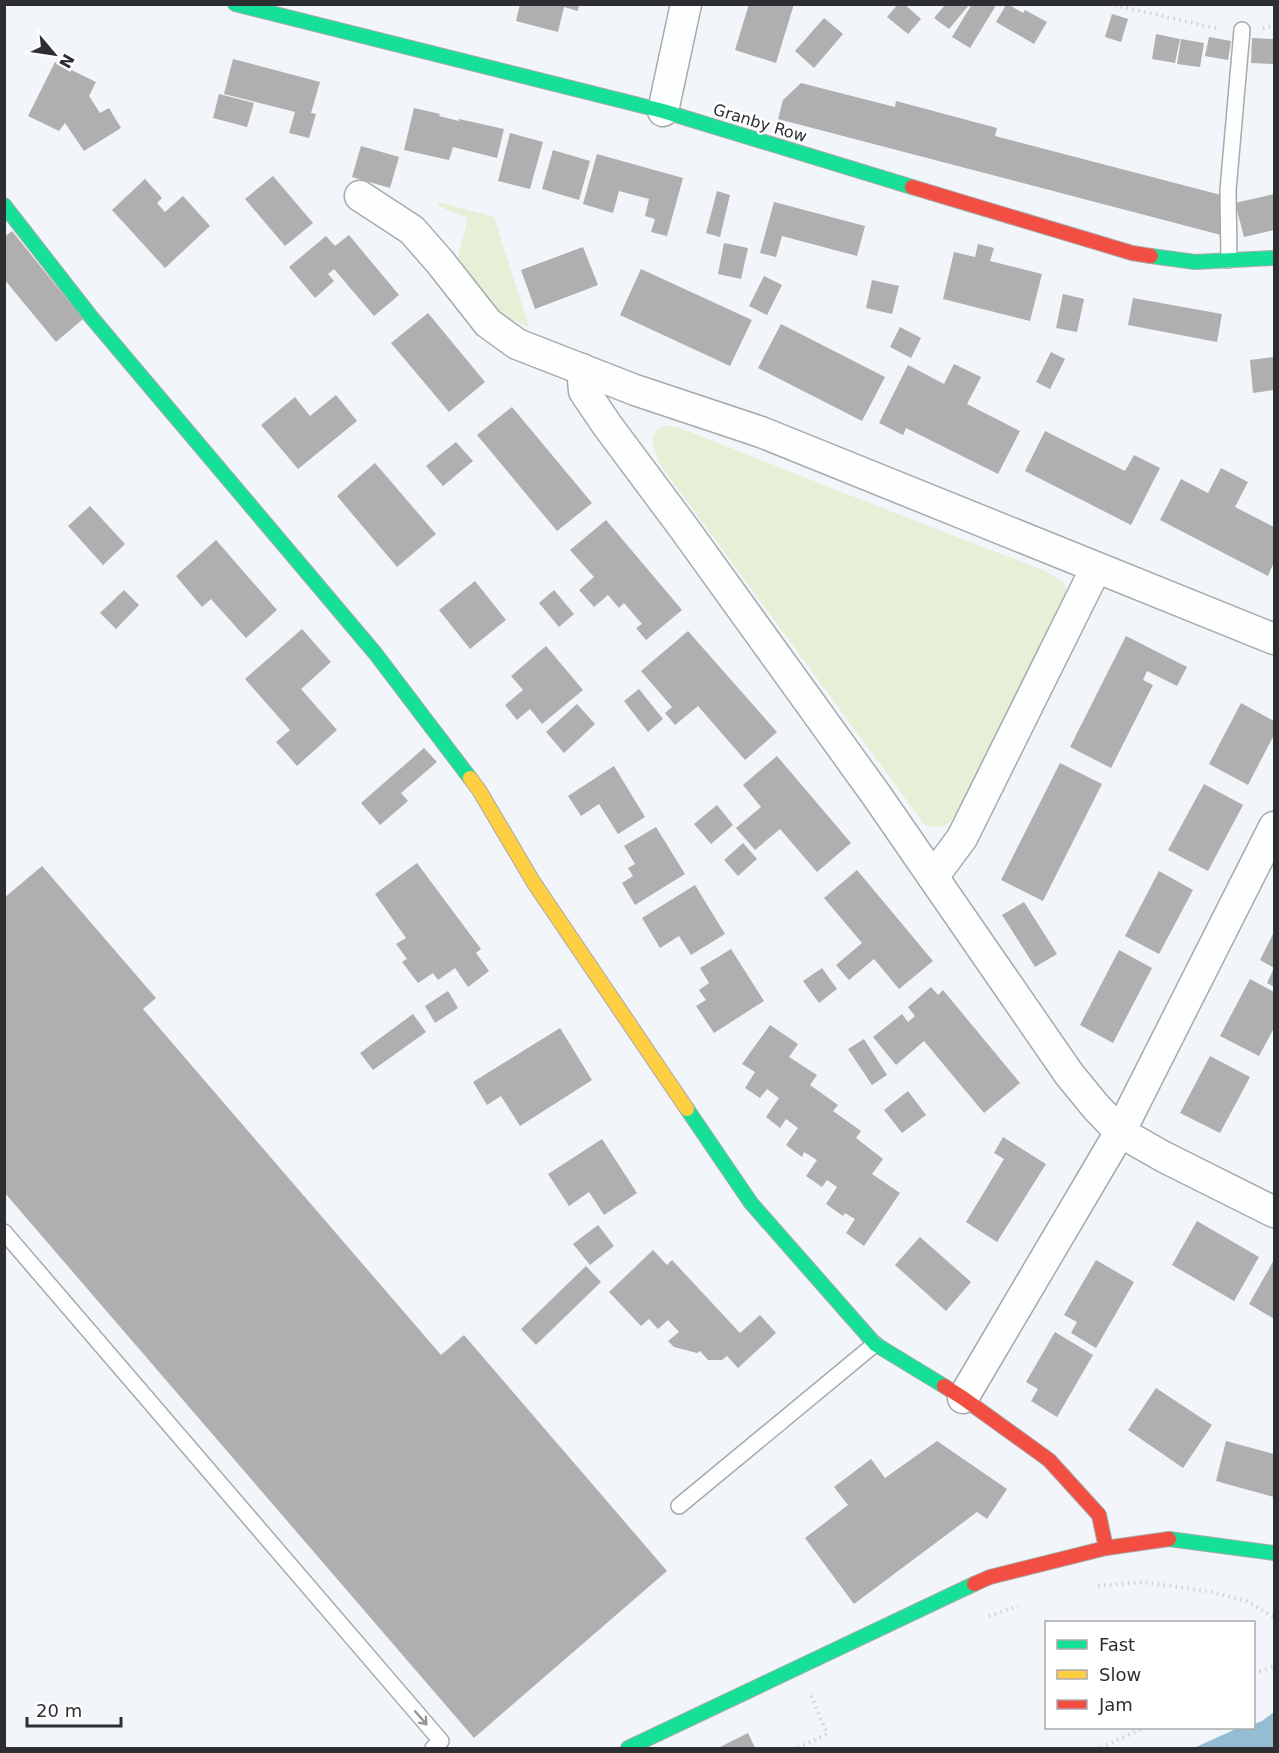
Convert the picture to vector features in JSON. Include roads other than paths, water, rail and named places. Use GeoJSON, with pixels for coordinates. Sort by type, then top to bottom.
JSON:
{"type":"FeatureCollection","features":[{"type":"Feature","properties":{"kind":"street","name":"Granby Row"},"geometry":{"type":"LineString","coordinates":[[235,4],[663,111],[1132,253],[1195,262],[1275,258]]}},
{"type":"Feature","properties":{"kind":"street"},"geometry":{"type":"LineString","coordinates":[[663,111],[686,4]]}},
{"type":"Feature","properties":{"kind":"street"},"geometry":{"type":"LineString","coordinates":[[360,196],[412,230],[488,324],[517,344],[635,390],[761,432],[1275,639]]}},
{"type":"Feature","properties":{"kind":"street"},"geometry":{"type":"LineString","coordinates":[[4,205],[92,318],[375,653],[479,790],[534,883],[751,1203],[875,1344],[963,1398],[1050,1460],[1099,1515],[1106,1548]]}},
{"type":"Feature","properties":{"kind":"street"},"geometry":{"type":"LineString","coordinates":[[582,369],[584,391],[607,425],[877,796],[1069,1074],[1096,1107],[1120,1132],[1164,1157],[1275,1212]]}},
{"type":"Feature","properties":{"kind":"street"},"geometry":{"type":"LineString","coordinates":[[933,877],[962,838],[1096,568]]}},
{"type":"Feature","properties":{"kind":"street"},"geometry":{"type":"LineString","coordinates":[[963,1398],[1120,1132],[1275,827]]}},
{"type":"Feature","properties":{"kind":"street"},"geometry":{"type":"LineString","coordinates":[[628,1749],[990,1577],[1106,1548],[1172,1539],[1275,1553]]}},
{"type":"Feature","properties":{"kind":"lane"},"geometry":{"type":"LineString","coordinates":[[1229,260],[1228,190],[1242,30]]}},
{"type":"Feature","properties":{"kind":"lane"},"geometry":{"type":"LineString","coordinates":[[4,1232],[441,1741],[433,1749]]}},
{"type":"Feature","properties":{"kind":"lane"},"geometry":{"type":"LineString","coordinates":[[679,1506],[875,1344]]}},
{"type":"Feature","properties":{"kind":"water"},"geometry":{"type":"Polygon","coordinates":[[[1274,1712],[1274,1748],[1194,1748],[1236,1729],[1255,1729],[1255,1724],[1274,1712]]]}}]}
